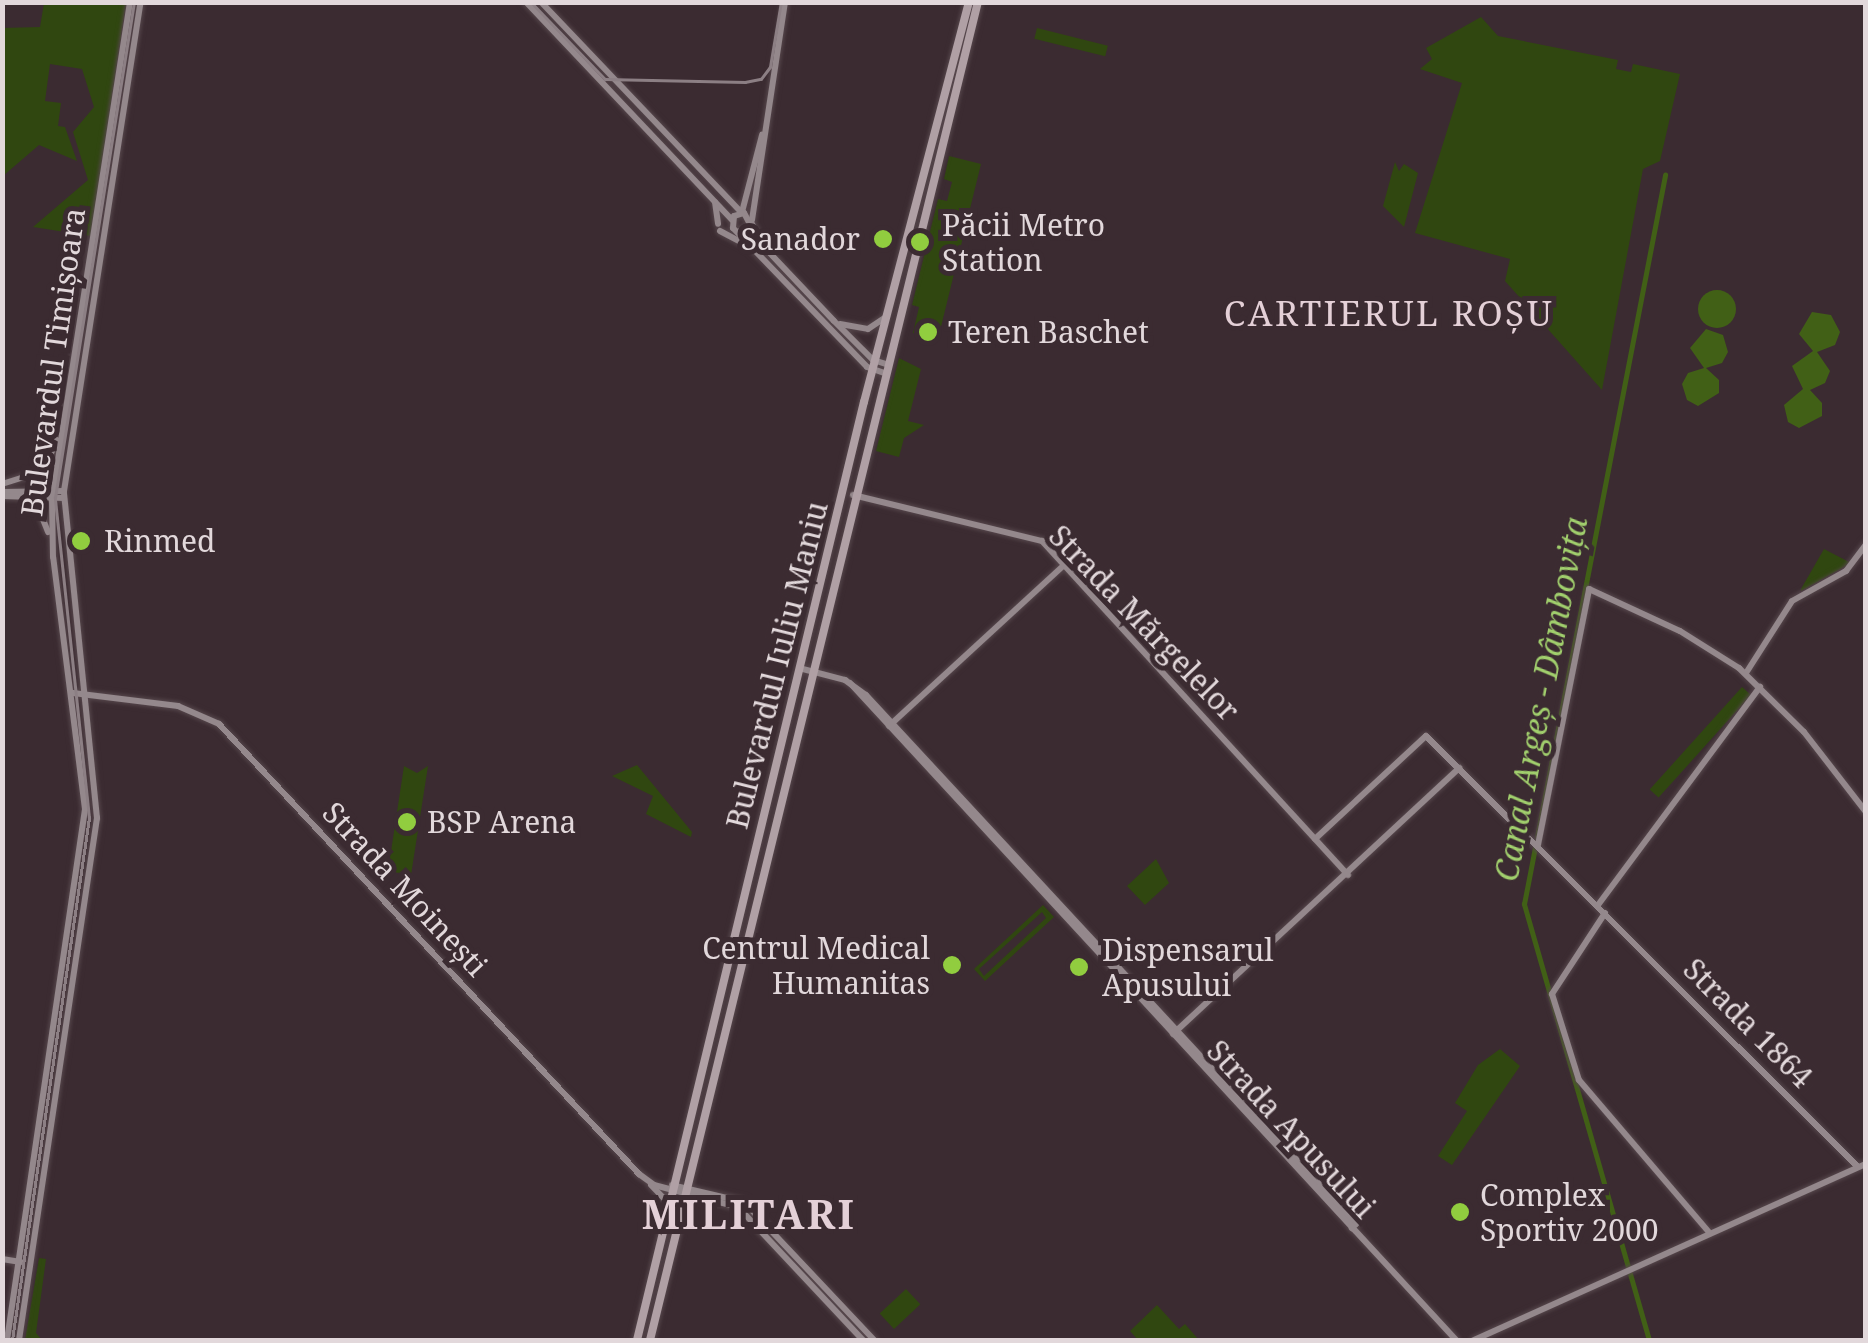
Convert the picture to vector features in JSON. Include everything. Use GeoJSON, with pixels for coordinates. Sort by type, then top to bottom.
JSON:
{"type":"FeatureCollection","features":[{"type":"Feature","properties":{"kind":"main road","name":"Bulevardul Timișoara"},"geometry":{"type":"LineString","coordinates":[[7,1340],[84,818],[84,788],[52,544],[52,495],[130,2]]}},
{"type":"Feature","properties":{"kind":"main road","name":"Bulevardul Timișoara"},"geometry":{"type":"LineString","coordinates":[[19,1340],[98,818],[64,495],[141,2]]}},
{"type":"Feature","properties":{"kind":"main road"},"geometry":{"type":"LineString","coordinates":[[526,2],[709,192],[738,232],[874,366],[885,369]]}},
{"type":"Feature","properties":{"kind":"main road"},"geometry":{"type":"LineString","coordinates":[[542,2],[728,203],[751,222],[765,248],[874,366]]}},
{"type":"Feature","properties":{"kind":"main road"},"geometry":{"type":"LineString","coordinates":[[738,232],[751,222],[784,2]]}},
{"type":"Feature","properties":{"kind":"main road","name":"Bulevardul Iuliu Maniu"},"geometry":{"type":"LineString","coordinates":[[638,1340],[671,1188],[798,668],[969,2]]}},
{"type":"Feature","properties":{"kind":"main road","name":"Bulevardul Iuliu Maniu"},"geometry":{"type":"LineString","coordinates":[[650,1340],[853,495],[978,2]]}},
{"type":"Feature","properties":{"kind":"main road"},"geometry":{"type":"LineString","coordinates":[[111,127],[121,128]]}},
{"type":"Feature","properties":{"kind":"main road"},"geometry":{"type":"LineString","coordinates":[[732,220],[741,212],[766,127]]}},
{"type":"Feature","properties":{"kind":"main road"},"geometry":{"type":"LineString","coordinates":[[728,203],[750,186]]}},
{"type":"Feature","properties":{"kind":"main road"},"geometry":{"type":"LineString","coordinates":[[709,192],[721,214],[719,228],[760,252]]}},
{"type":"Feature","properties":{"kind":"main road"},"geometry":{"type":"LineString","coordinates":[[834,321],[868,329],[890,313]]}},
{"type":"Feature","properties":{"kind":"main road"},"geometry":{"type":"LineString","coordinates":[[2,484],[46,469],[65,415]]}},
{"type":"Feature","properties":{"kind":"main road"},"geometry":{"type":"LineString","coordinates":[[59,452],[70,453]]}},
{"type":"Feature","properties":{"kind":"main road"},"geometry":{"type":"LineString","coordinates":[[2,494],[24,498],[52,495]]}},
{"type":"Feature","properties":{"kind":"main road"},"geometry":{"type":"LineString","coordinates":[[2,494],[64,495]]}},
{"type":"Feature","properties":{"kind":"main road","name":"Strada Mărgelelor"},"geometry":{"type":"LineString","coordinates":[[853,495],[1032,536],[1064,564],[1348,875]]}},
{"type":"Feature","properties":{"kind":"main road"},"geometry":{"type":"LineString","coordinates":[[24,498],[41,512],[52,544]]}},
{"type":"Feature","properties":{"kind":"main road"},"geometry":{"type":"LineString","coordinates":[[1746,674],[1789,604],[1846,570],[1866,544]]}},
{"type":"Feature","properties":{"kind":"main road"},"geometry":{"type":"LineString","coordinates":[[889,726],[1064,564]]}},
{"type":"Feature","properties":{"kind":"main road"},"geometry":{"type":"LineString","coordinates":[[1538,846],[1589,589],[1698,640],[1746,674],[1866,812]]}},
{"type":"Feature","properties":{"kind":"main road","name":"Strada Apusului"},"geometry":{"type":"LineString","coordinates":[[798,668],[850,684],[1456,1340]]}},
{"type":"Feature","properties":{"kind":"main road"},"geometry":{"type":"LineString","coordinates":[[1598,905],[1760,687]]}},
{"type":"Feature","properties":{"kind":"main road","name":"Strada Moinești"},"geometry":{"type":"LineString","coordinates":[[72,692],[85,690],[187,708],[219,724],[647,1181],[704,1195]]}},
{"type":"Feature","properties":{"kind":"main road","name":"Strada 1864"},"geometry":{"type":"LineString","coordinates":[[1315,839],[1426,736],[1862,1165]]}},
{"type":"Feature","properties":{"kind":"main road"},"geometry":{"type":"LineString","coordinates":[[1174,1033],[1459,768]]}},
{"type":"Feature","properties":{"kind":"main road"},"geometry":{"type":"LineString","coordinates":[[84,788],[96,786]]}},
{"type":"Feature","properties":{"kind":"main road"},"geometry":{"type":"LineString","coordinates":[[84,818],[89,812],[98,818]]}},
{"type":"Feature","properties":{"kind":"main road"},"geometry":{"type":"LineString","coordinates":[[740,913],[752,916]]}},
{"type":"Feature","properties":{"kind":"main road"},"geometry":{"type":"LineString","coordinates":[[1605,913],[1552,994],[1559,1017],[1585,1092],[1710,1232]]}},
{"type":"Feature","properties":{"kind":"main road"},"geometry":{"type":"LineString","coordinates":[[705,1056],[717,1059]]}},
{"type":"Feature","properties":{"kind":"main road"},"geometry":{"type":"LineString","coordinates":[[1474,1340],[1862,1165]]}},
{"type":"Feature","properties":{"kind":"main road"},"geometry":{"type":"LineString","coordinates":[[690,1172],[704,1195],[738,1207],[863,1340]]}},
{"type":"Feature","properties":{"kind":"main road"},"geometry":{"type":"LineString","coordinates":[[647,1181],[670,1204]]}},
{"type":"Feature","properties":{"kind":"main road"},"geometry":{"type":"LineString","coordinates":[[681,1212],[704,1195],[744,1202],[874,1340]]}},
{"type":"Feature","properties":{"kind":"main road"},"geometry":{"type":"LineString","coordinates":[[21,1249],[33,1251]]}},
{"type":"Feature","properties":{"kind":"main road"},"geometry":{"type":"LineString","coordinates":[[2,1259],[31,1263]]}},
{"type":"Feature","properties":{"kind":"shaded area"},"geometry":{"type":"Polygon","coordinates":[[[44,3],[126,3],[91,236],[33,227],[88,180],[73,132],[94,107],[82,69],[50,64],[45,101],[61,103],[58,126],[65,127],[77,161],[39,145],[3,176],[2,28],[40,27],[44,3]]]}},
{"type":"Feature","properties":{"kind":"shaded area"},"geometry":{"type":"Polygon","coordinates":[[[1481,17],[1498,36],[1618,60],[1616,69],[1631,72],[1633,64],[1680,74],[1660,161],[1643,169],[1602,390],[1505,281],[1510,259],[1415,233],[1462,83],[1420,69],[1432,59],[1426,48],[1481,17]]]}},
{"type":"Feature","properties":{"kind":"shaded area"},"geometry":{"type":"Polygon","coordinates":[[[1037,28],[1108,46],[1105,56],[1034,39],[1037,28]]]}},
{"type":"Feature","properties":{"kind":"shaded area"},"geometry":{"type":"Polygon","coordinates":[[[949,156],[981,164],[938,339],[913,333],[919,307],[912,305],[938,199],[947,201],[952,182],[944,179],[949,156]]]}},
{"type":"Feature","properties":{"kind":"shaded area"},"geometry":{"type":"Polygon","coordinates":[[[1395,162],[1399,171],[1404,164],[1418,173],[1404,227],[1383,206],[1395,162]]]}},
{"type":"Feature","properties":{"kind":"shaded area"},"geometry":{"type":"Polygon","coordinates":[[[1717,290],[1730,296],[1736,309],[1730,322],[1717,328],[1704,322],[1698,309],[1704,296],[1717,290]]]}},
{"type":"Feature","properties":{"kind":"shaded area"},"geometry":{"type":"Polygon","coordinates":[[[1812,312],[1831,315],[1840,332],[1835,345],[1817,352],[1830,371],[1825,383],[1810,390],[1822,403],[1822,416],[1799,428],[1788,422],[1784,405],[1803,389],[1792,366],[1813,351],[1799,334],[1812,312]]]}},
{"type":"Feature","properties":{"kind":"shaded area"},"geometry":{"type":"Polygon","coordinates":[[[1706,329],[1723,335],[1728,352],[1722,363],[1706,368],[1719,380],[1719,393],[1698,406],[1687,400],[1682,384],[1688,373],[1704,368],[1690,348],[1706,329]]]}},
{"type":"Feature","properties":{"kind":"shaded area"},"geometry":{"type":"Polygon","coordinates":[[[899,358],[921,369],[908,421],[924,425],[904,438],[899,457],[876,451],[899,358]]]}},
{"type":"Feature","properties":{"kind":"shaded area"},"geometry":{"type":"Polygon","coordinates":[[[1824,549],[1851,563],[1801,591],[1801,589],[1824,549]]]}},
{"type":"Feature","properties":{"kind":"shaded area"},"geometry":{"type":"Polygon","coordinates":[[[1742,687],[1751,695],[1659,798],[1650,790],[1742,687]]]}},
{"type":"Feature","properties":{"kind":"shaded area"},"geometry":{"type":"Polygon","coordinates":[[[637,765],[692,832],[691,837],[646,814],[653,796],[612,776],[637,765]]]}},
{"type":"Feature","properties":{"kind":"shaded area","name":"BSP Arena"},"geometry":{"type":"Polygon","coordinates":[[[404,766],[417,773],[428,766],[411,875],[388,871],[404,766]]]}},
{"type":"Feature","properties":{"kind":"shaded area"},"geometry":{"type":"Polygon","coordinates":[[[1156,859],[1169,883],[1145,905],[1127,886],[1156,859]]]}},
{"type":"Feature","properties":{"kind":"shaded area"},"geometry":{"type":"Polygon","coordinates":[[[1043,905],[1054,917],[985,981],[974,969],[1043,905]],[[1042,912],[979,969],[984,976],[1046,918],[1042,912]]]}},
{"type":"Feature","properties":{"kind":"shaded area"},"geometry":{"type":"Polygon","coordinates":[[[1500,1049],[1520,1066],[1452,1165],[1438,1156],[1467,1111],[1455,1103],[1478,1065],[1500,1049]]]}},
{"type":"Feature","properties":{"kind":"shaded area"},"geometry":{"type":"Polygon","coordinates":[[[39,1258],[46,1259],[36,1333],[42,1340],[25,1340],[39,1258]]]}},
{"type":"Feature","properties":{"kind":"shaded area"},"geometry":{"type":"Polygon","coordinates":[[[906,1289],[920,1304],[894,1329],[880,1314],[906,1289]]]}},
{"type":"Feature","properties":{"kind":"shaded area"},"geometry":{"type":"Polygon","coordinates":[[[1157,1305],[1179,1329],[1185,1324],[1199,1340],[1138,1340],[1130,1331],[1157,1305]]]}},
{"type":"Feature","properties":{"kind":"waterway","name":"Canal Argeș - Dâmbovița"},"geometry":{"type":"LineString","coordinates":[[1649,1340],[1524,904],[1665,175]]}},
{"type":"Feature","properties":{"kind":"tram line"},"geometry":{"type":"LineString","coordinates":[[12,1340],[89,818],[55,498],[134,2]]}},
{"type":"Feature","properties":{"kind":"tram line"},"geometry":{"type":"LineString","coordinates":[[531,2],[605,79],[745,82],[761,79],[770,67],[781,2]]}},
{"type":"Feature","properties":{"kind":"place","name":"Sanador"},"geometry":{"type":"Point","coordinates":[883,239]}},
{"type":"Feature","properties":{"kind":"place","name":"Păcii Metro Station"},"geometry":{"type":"Point","coordinates":[920,242]}},
{"type":"Feature","properties":{"kind":"place","name":"Teren Baschet"},"geometry":{"type":"Point","coordinates":[928,332]}},
{"type":"Feature","properties":{"kind":"place","name":"Rinmed"},"geometry":{"type":"Point","coordinates":[81,541]}},
{"type":"Feature","properties":{"kind":"place","name":"BSP Arena"},"geometry":{"type":"Point","coordinates":[407,822]}},
{"type":"Feature","properties":{"kind":"place","name":"Centrul Medical Humanitas"},"geometry":{"type":"Point","coordinates":[952,965]}},
{"type":"Feature","properties":{"kind":"place","name":"Dispensarul Apusului"},"geometry":{"type":"Point","coordinates":[1079,967]}},
{"type":"Feature","properties":{"kind":"place","name":"Complex Sportiv 2000"},"geometry":{"type":"Point","coordinates":[1460,1212]}},
{"type":"Feature","properties":{"kind":"district","name":"CARTIERUL ROȘU"},"geometry":{"type":"Point","coordinates":[1389,313]}},
{"type":"Feature","properties":{"kind":"district","name":"MILITARI"},"geometry":{"type":"Point","coordinates":[749,1214]}}]}
